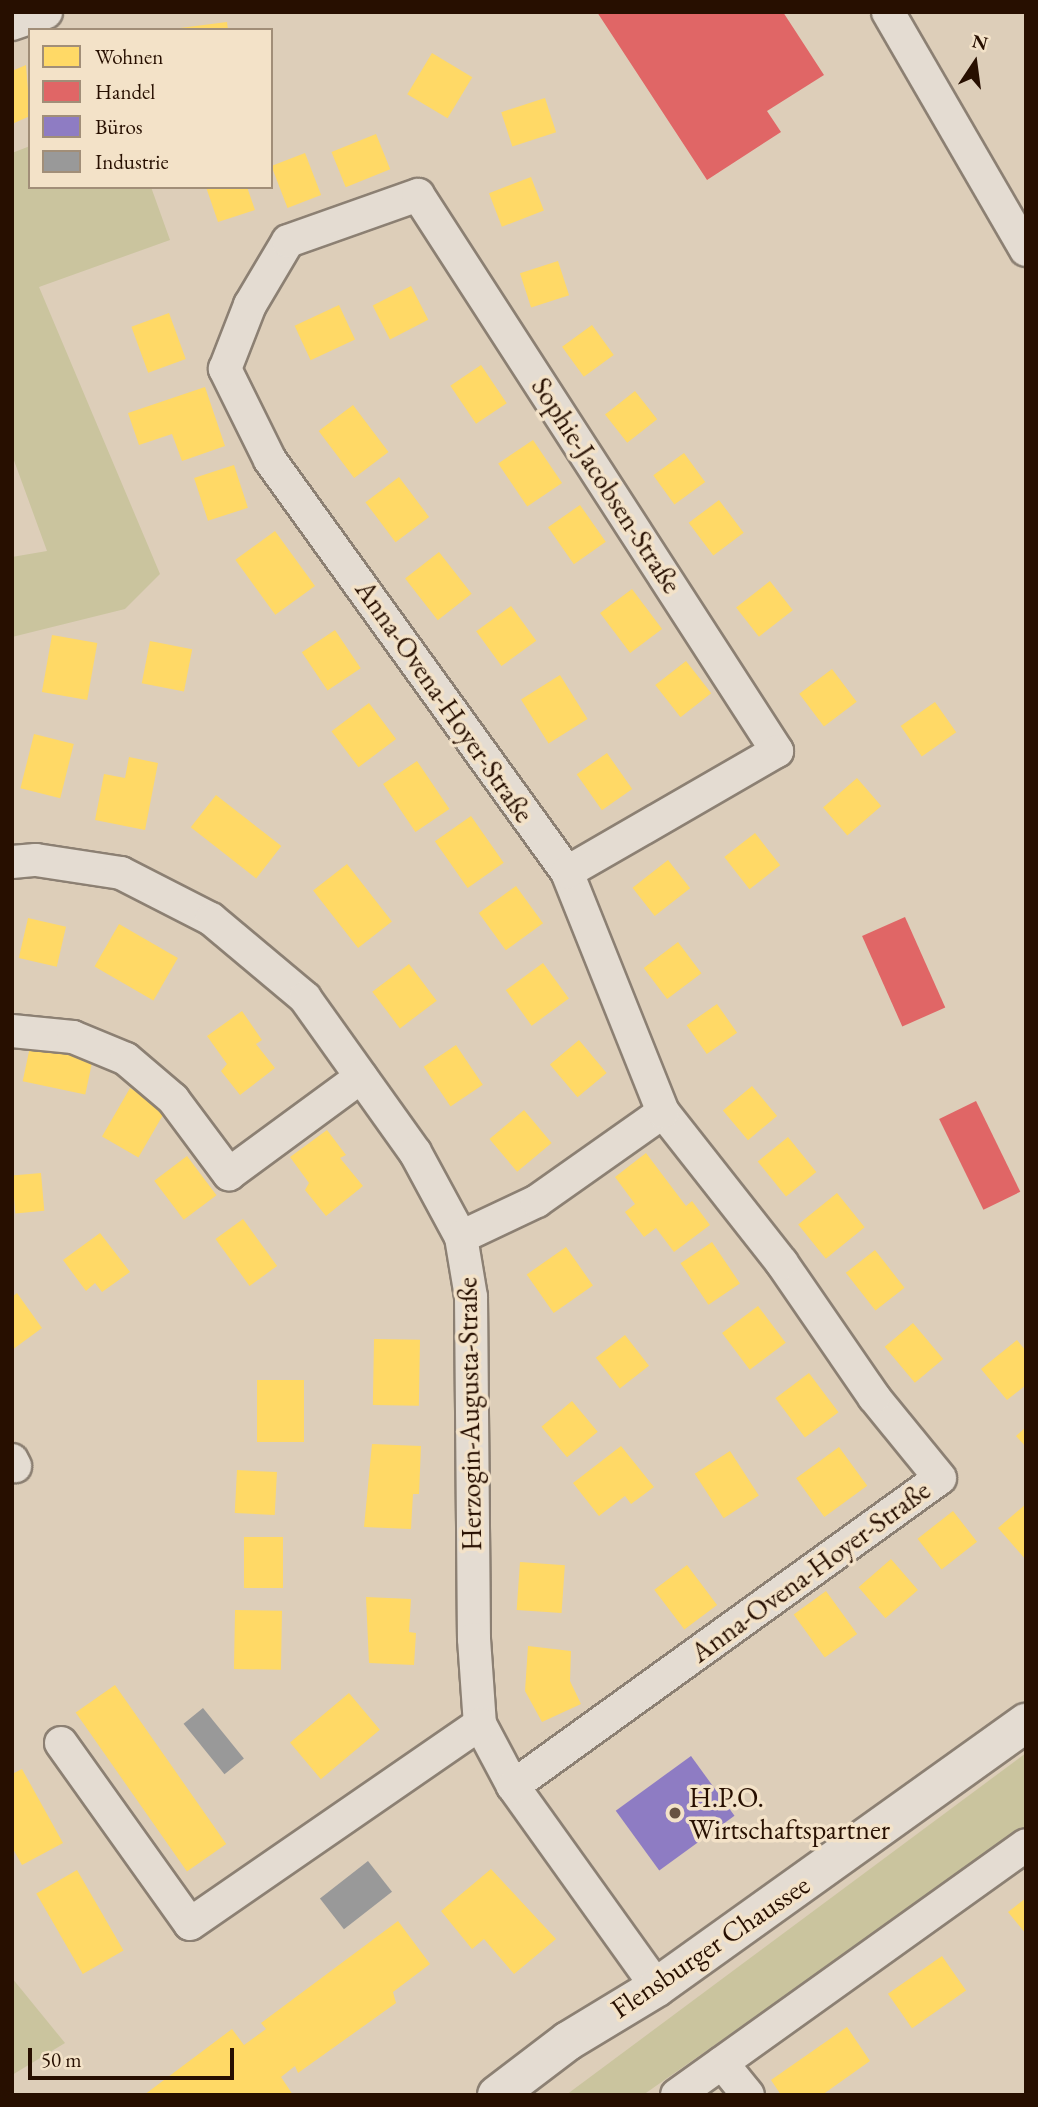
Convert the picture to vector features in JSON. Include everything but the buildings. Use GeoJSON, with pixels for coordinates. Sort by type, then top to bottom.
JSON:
{"type":"FeatureCollection","features":[{"type":"Feature","properties":{"kind":"main road","name":"Flensburger Chaussee"},"geometry":{"type":"LineString","coordinates":[[497,2095],[568,2041],[657,1987],[1026,1723]]}},
{"type":"Feature","properties":{"kind":"street"},"geometry":{"type":"LineString","coordinates":[[12,24],[46,12]]}},
{"type":"Feature","properties":{"kind":"street"},"geometry":{"type":"LineString","coordinates":[[888,12],[1026,250]]}},
{"type":"Feature","properties":{"kind":"street","name":"Sophie-Jacobsen-Straße"},"geometry":{"type":"LineString","coordinates":[[250,305],[288,241],[418,195],[777,751],[567,872]]}},
{"type":"Feature","properties":{"kind":"street","name":"Anna-Ovena-Hoyer-Straße"},"geometry":{"type":"LineString","coordinates":[[250,305],[225,369],[270,460],[567,872],[663,1112],[782,1263],[874,1397],[940,1478],[513,1786]]}},
{"type":"Feature","properties":{"kind":"street","name":"Herzogin-Augusta-Straße"},"geometry":{"type":"LineString","coordinates":[[12,862],[36,860],[121,873],[211,919],[305,998],[415,1152],[461,1237],[471,1297],[474,1639],[480,1724],[513,1786],[657,1987]]}},
{"type":"Feature","properties":{"kind":"street"},"geometry":{"type":"LineString","coordinates":[[12,1031],[73,1037],[126,1059],[173,1099],[229,1174],[361,1077]]}},
{"type":"Feature","properties":{"kind":"street"},"geometry":{"type":"LineString","coordinates":[[461,1237],[537,1201],[663,1112]]}},
{"type":"Feature","properties":{"kind":"street"},"geometry":{"type":"LineString","coordinates":[[61,1743],[190,1924],[480,1724]]}},
{"type":"Feature","properties":{"kind":"street"},"geometry":{"type":"LineString","coordinates":[[677,2095],[1026,1845]]}},
{"type":"Feature","properties":{"kind":"street"},"geometry":{"type":"LineString","coordinates":[[722,2063],[748,2095]]}},
{"type":"Feature","properties":{"kind":"shaded area"},"geometry":{"type":"Polygon","coordinates":[[[28,147],[28,189],[152,189],[170,240],[39,287],[160,574],[125,609],[12,637],[12,557],[47,551],[12,455],[12,153],[28,147]]]}},
{"type":"Feature","properties":{"kind":"shaded area"},"geometry":{"type":"Polygon","coordinates":[[[1026,1753],[1026,1828],[643,2095],[566,2095],[1026,1753]]]}},
{"type":"Feature","properties":{"kind":"shaded area"},"geometry":{"type":"Polygon","coordinates":[[[12,1978],[65,2043],[12,2075],[12,1978]]]}},
{"type":"Feature","properties":{"kind":"place","name":"H.P.O. Wirtschaftspartner"},"geometry":{"type":"Point","coordinates":[675,1813]}}]}
